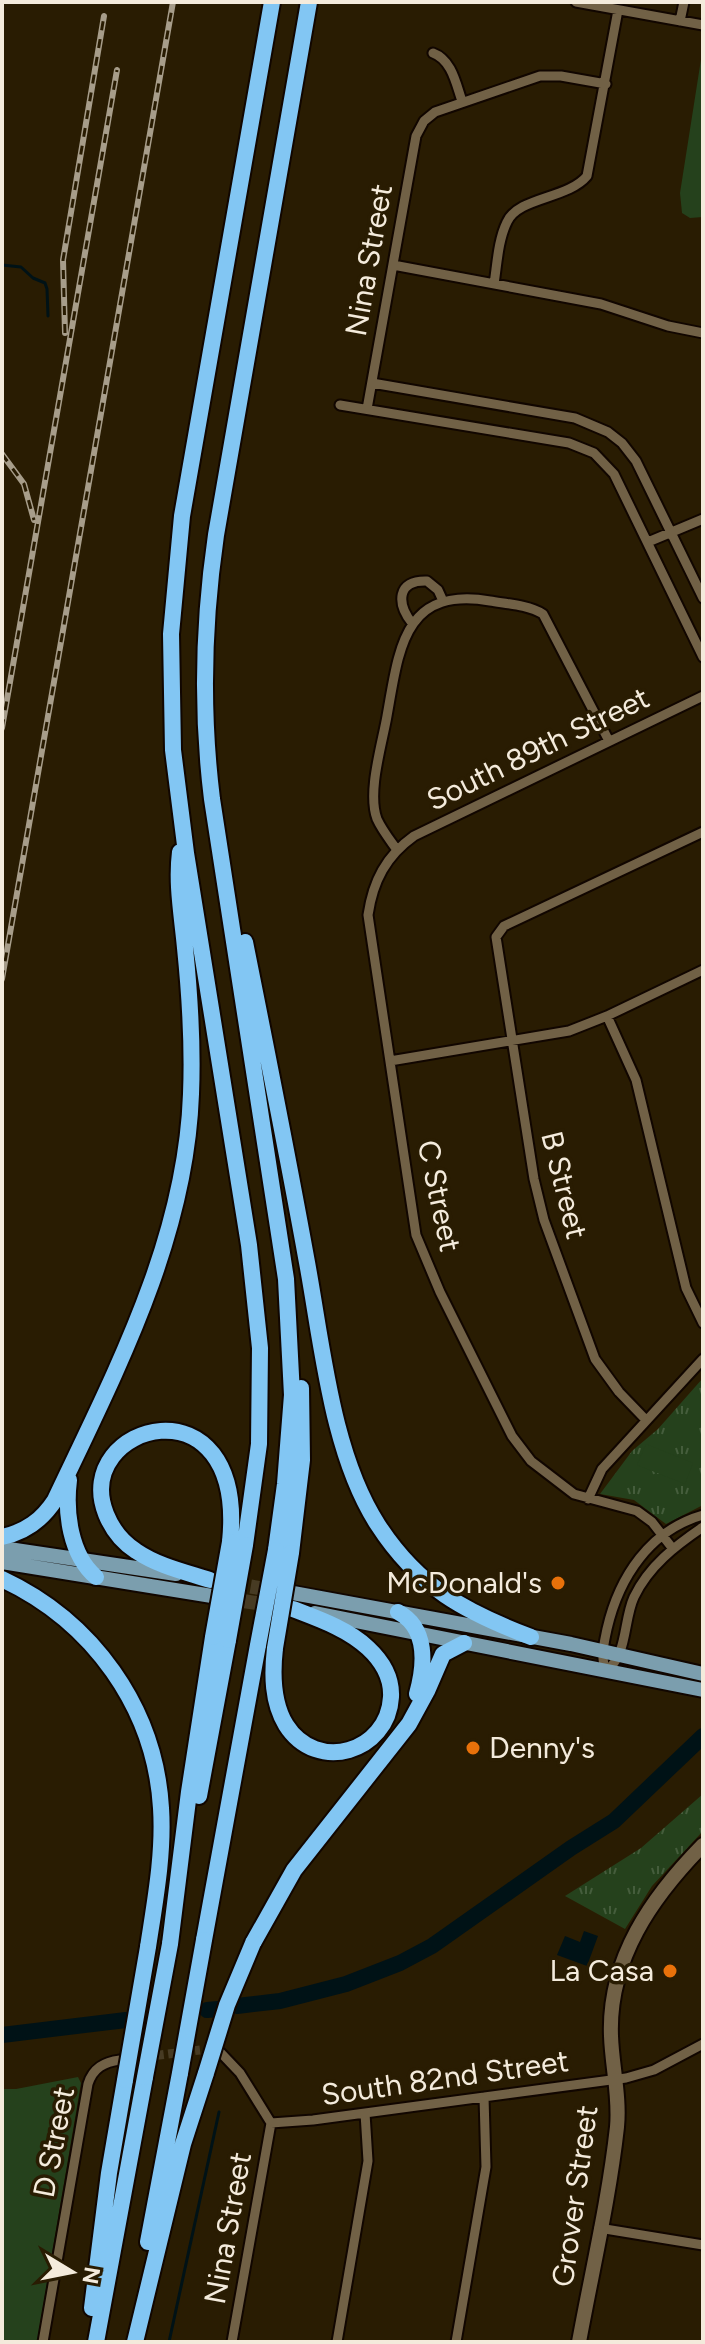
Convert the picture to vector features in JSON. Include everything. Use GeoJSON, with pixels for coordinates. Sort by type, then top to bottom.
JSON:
{"type":"FeatureCollection","features":[{"type":"Feature","properties":{"kind":"highway"},"geometry":{"type":"LineString","coordinates":[[96,2342],[170,1944],[237,1543],[259,1444],[259,1328],[245,1216],[183,834],[170,706],[176,564],[272,2]]}},
{"type":"Feature","properties":{"kind":"highway"},"geometry":{"type":"LineString","coordinates":[[132,2342],[204,1940],[267,1646],[284,1551],[292,1367],[286,1279],[206,748],[203,665],[211,567],[309,2]]}},
{"type":"Feature","properties":{"kind":"highway"},"geometry":{"type":"LineString","coordinates":[[206,748],[334,1407],[358,1486],[379,1527],[424,1579],[473,1613],[531,1637]]}},
{"type":"Feature","properties":{"kind":"highway"},"geometry":{"type":"LineString","coordinates":[[2,1537],[27,1528],[44,1516],[55,1500],[150,1289],[172,1223],[189,1124],[192,1068],[189,989],[177,877],[183,834]]}},
{"type":"Feature","properties":{"kind":"highway"},"geometry":{"type":"LineString","coordinates":[[212,1586],[150,1559],[124,1542],[116,1532],[103,1506],[101,1493],[113,1456],[134,1438],[158,1430],[180,1432],[201,1442],[217,1458],[227,1482],[237,1543]]}},
{"type":"Feature","properties":{"kind":"highway"},"geometry":{"type":"LineString","coordinates":[[78,1452],[69,1481],[68,1507],[80,1559],[96,1577]]}},
{"type":"Feature","properties":{"kind":"highway"},"geometry":{"type":"LineString","coordinates":[[2,1579],[55,1611],[82,1634],[119,1678],[142,1724],[155,1763],[161,1809],[161,1859],[109,2173],[89,2342]]}},
{"type":"Feature","properties":{"kind":"highway"},"geometry":{"type":"LineString","coordinates":[[267,1646],[276,1699],[286,1725],[305,1745],[331,1754],[344,1753],[358,1749],[377,1733],[389,1712],[391,1700],[389,1678],[384,1668],[369,1649],[351,1636],[292,1604]]}},
{"type":"Feature","properties":{"kind":"highway"},"geometry":{"type":"LineString","coordinates":[[397,1739],[420,1683],[422,1657],[419,1634],[413,1622],[398,1612]]}},
{"type":"Feature","properties":{"kind":"highway"},"geometry":{"type":"LineString","coordinates":[[132,2342],[183,2144],[227,2005],[253,1943],[294,1870],[418,1709],[443,1654],[464,1643]]}},
{"type":"Feature","properties":{"kind":"main road"},"geometry":{"type":"LineString","coordinates":[[2,1548],[80,1559],[212,1586]]}},
{"type":"Feature","properties":{"kind":"main road"},"geometry":{"type":"LineString","coordinates":[[2,1562],[96,1577],[212,1586]]}},
{"type":"Feature","properties":{"kind":"main road"},"geometry":{"type":"LineString","coordinates":[[292,1604],[398,1612],[697,1673]]}},
{"type":"Feature","properties":{"kind":"main road"},"geometry":{"type":"LineString","coordinates":[[292,1604],[419,1634],[703,1690]]}},
{"type":"Feature","properties":{"kind":"street"},"geometry":{"type":"LineString","coordinates":[[576,2],[703,25]]}},
{"type":"Feature","properties":{"kind":"street"},"geometry":{"type":"LineString","coordinates":[[680,21],[684,2]]}},
{"type":"Feature","properties":{"kind":"street"},"geometry":{"type":"LineString","coordinates":[[494,284],[505,226],[511,215],[574,187],[587,176],[618,10]]}},
{"type":"Feature","properties":{"kind":"street"},"geometry":{"type":"LineString","coordinates":[[433,53],[440,55],[449,66],[462,101],[540,76],[561,76],[606,84]]}},
{"type":"Feature","properties":{"kind":"street","name":"Nina Street"},"geometry":{"type":"LineString","coordinates":[[367,409],[416,136],[424,121],[435,112],[462,101]]}},
{"type":"Feature","properties":{"kind":"street"},"geometry":{"type":"LineString","coordinates":[[393,265],[601,304],[668,326],[703,333]]}},
{"type":"Feature","properties":{"kind":"street"},"geometry":{"type":"LineString","coordinates":[[372,383],[575,418],[599,427],[622,443],[636,461],[703,598]]}},
{"type":"Feature","properties":{"kind":"street"},"geometry":{"type":"LineString","coordinates":[[340,405],[569,443],[588,450],[614,474],[703,657]]}},
{"type":"Feature","properties":{"kind":"street"},"geometry":{"type":"LineString","coordinates":[[648,542],[703,519]]}},
{"type":"Feature","properties":{"kind":"street"},"geometry":{"type":"LineString","coordinates":[[412,623],[401,607],[401,599],[412,582],[427,581],[438,590],[443,601]]}},
{"type":"Feature","properties":{"kind":"street"},"geometry":{"type":"LineString","coordinates":[[397,850],[376,816],[374,789],[398,654],[412,623],[428,608],[443,601],[479,599],[531,608],[543,614],[609,741]]}},
{"type":"Feature","properties":{"kind":"street","name":"South 89th Street"},"geometry":{"type":"LineString","coordinates":[[397,850],[414,836],[703,696]]}},
{"type":"Feature","properties":{"kind":"street","name":"B Street"},"geometry":{"type":"LineString","coordinates":[[646,1420],[606,1378],[585,1337],[537,1196],[496,937],[504,926],[703,832]]}},
{"type":"Feature","properties":{"kind":"street","name":"C Street"},"geometry":{"type":"LineString","coordinates":[[397,850],[376,880],[368,915],[416,1235],[424,1258],[517,1443],[551,1479],[574,1494],[637,1511],[663,1534],[673,1549]]}},
{"type":"Feature","properties":{"kind":"street"},"geometry":{"type":"LineString","coordinates":[[390,1061],[569,1031],[703,970]]}},
{"type":"Feature","properties":{"kind":"street"},"geometry":{"type":"LineString","coordinates":[[607,1016],[636,1080],[686,1288],[703,1323]]}},
{"type":"Feature","properties":{"kind":"street"},"geometry":{"type":"LineString","coordinates":[[588,1499],[602,1469],[703,1359]]}},
{"type":"Feature","properties":{"kind":"street"},"geometry":{"type":"LineString","coordinates":[[703,1515],[663,1534],[648,1547],[625,1579],[615,1601],[602,1652],[606,1671],[616,1664],[635,1595],[652,1569],[703,1527]]}},
{"type":"Feature","properties":{"kind":"street","name":"Grover Street"},"geometry":{"type":"LineString","coordinates":[[579,2342],[617,2126],[611,2018],[616,1983],[641,1921],[659,1892],[703,1845]]}},
{"type":"Feature","properties":{"kind":"street","name":"South 82nd Street"},"geometry":{"type":"LineString","coordinates":[[271,2123],[614,2079],[654,2070],[703,2044]]}},
{"type":"Feature","properties":{"kind":"street"},"geometry":{"type":"LineString","coordinates":[[221,2053],[240,2073],[271,2123]]}},
{"type":"Feature","properties":{"kind":"street","name":"D Street"},"geometry":{"type":"LineString","coordinates":[[43,2342],[88,2084],[100,2066],[118,2060]]}},
{"type":"Feature","properties":{"kind":"street"},"geometry":{"type":"LineString","coordinates":[[456,2342],[486,2167],[484,2097]]}},
{"type":"Feature","properties":{"kind":"street"},"geometry":{"type":"LineString","coordinates":[[337,2342],[368,2161],[365,2113]]}},
{"type":"Feature","properties":{"kind":"street","name":"Nina Street"},"geometry":{"type":"LineString","coordinates":[[232,2342],[271,2123]]}},
{"type":"Feature","properties":{"kind":"street"},"geometry":{"type":"LineString","coordinates":[[599,2228],[703,2245]]}},
{"type":"Feature","properties":{"kind":"green space"},"geometry":{"type":"Polygon","coordinates":[[[702,53],[703,217],[690,218],[682,213],[680,193],[702,53]]]}},
{"type":"Feature","properties":{"kind":"green space"},"geometry":{"type":"Polygon","coordinates":[[[703,1378],[703,1505],[666,1524],[634,1500],[600,1494],[632,1451],[658,1429],[703,1378]]]}},
{"type":"Feature","properties":{"kind":"green space"},"geometry":{"type":"Polygon","coordinates":[[[646,1444],[693,1463],[685,1484],[637,1465],[646,1444]]]}},
{"type":"Feature","properties":{"kind":"green space"},"geometry":{"type":"Polygon","coordinates":[[[703,1794],[703,1831],[652,1886],[625,1929],[565,1896],[641,1848],[703,1794]]]}},
{"type":"Feature","properties":{"kind":"green space"},"geometry":{"type":"Polygon","coordinates":[[[78,2077],[81,2083],[37,2342],[2,2342],[2,2089],[78,2077]]]}},
{"type":"Feature","properties":{"kind":"shaded area"},"geometry":{"type":"Polygon","coordinates":[[[584,1931],[598,1936],[587,1966],[557,1955],[565,1936],[580,1942],[584,1931]]]}},
{"type":"Feature","properties":{"kind":"waterway"},"geometry":{"type":"LineString","coordinates":[[2,265],[21,267],[33,278],[45,283],[48,316]]}},
{"type":"Feature","properties":{"kind":"waterway"},"geometry":{"type":"LineString","coordinates":[[237,2006],[280,2001],[346,1984],[400,1963],[432,1946],[614,1821],[703,1736]]}},
{"type":"Feature","properties":{"kind":"waterway"},"geometry":{"type":"LineString","coordinates":[[698,1741],[703,1740]]}},
{"type":"Feature","properties":{"kind":"waterway"},"geometry":{"type":"LineString","coordinates":[[207,2010],[218,2009]]}},
{"type":"Feature","properties":{"kind":"waterway"},"geometry":{"type":"LineString","coordinates":[[2,2035],[126,2020]]}},
{"type":"Feature","properties":{"kind":"waterway"},"geometry":{"type":"LineString","coordinates":[[169,2342],[219,2112]]}},
{"type":"Feature","properties":{"kind":"tunnel"},"geometry":{"type":"LineString","coordinates":[[230,1583],[277,1591]]}},
{"type":"Feature","properties":{"kind":"tunnel"},"geometry":{"type":"LineString","coordinates":[[224,1598],[275,1606]]}},
{"type":"Feature","properties":{"kind":"tunnel"},"geometry":{"type":"LineString","coordinates":[[128,2059],[200,2050]]}},
{"type":"Feature","properties":{"kind":"railway"},"geometry":{"type":"LineString","coordinates":[[2,979],[173,2]]}},
{"type":"Feature","properties":{"kind":"railway"},"geometry":{"type":"LineString","coordinates":[[65,333],[63,260],[104,16]]}},
{"type":"Feature","properties":{"kind":"railway"},"geometry":{"type":"LineString","coordinates":[[2,728],[117,70]]}},
{"type":"Feature","properties":{"kind":"railway"},"geometry":{"type":"LineString","coordinates":[[2,454],[24,484],[34,520]]}},
{"type":"Feature","properties":{"kind":"place","name":"McDonald's"},"geometry":{"type":"Point","coordinates":[558,1583]}},
{"type":"Feature","properties":{"kind":"place","name":"Denny's"},"geometry":{"type":"Point","coordinates":[473,1748]}},
{"type":"Feature","properties":{"kind":"place","name":"La Casa"},"geometry":{"type":"Point","coordinates":[670,1971]}}]}
